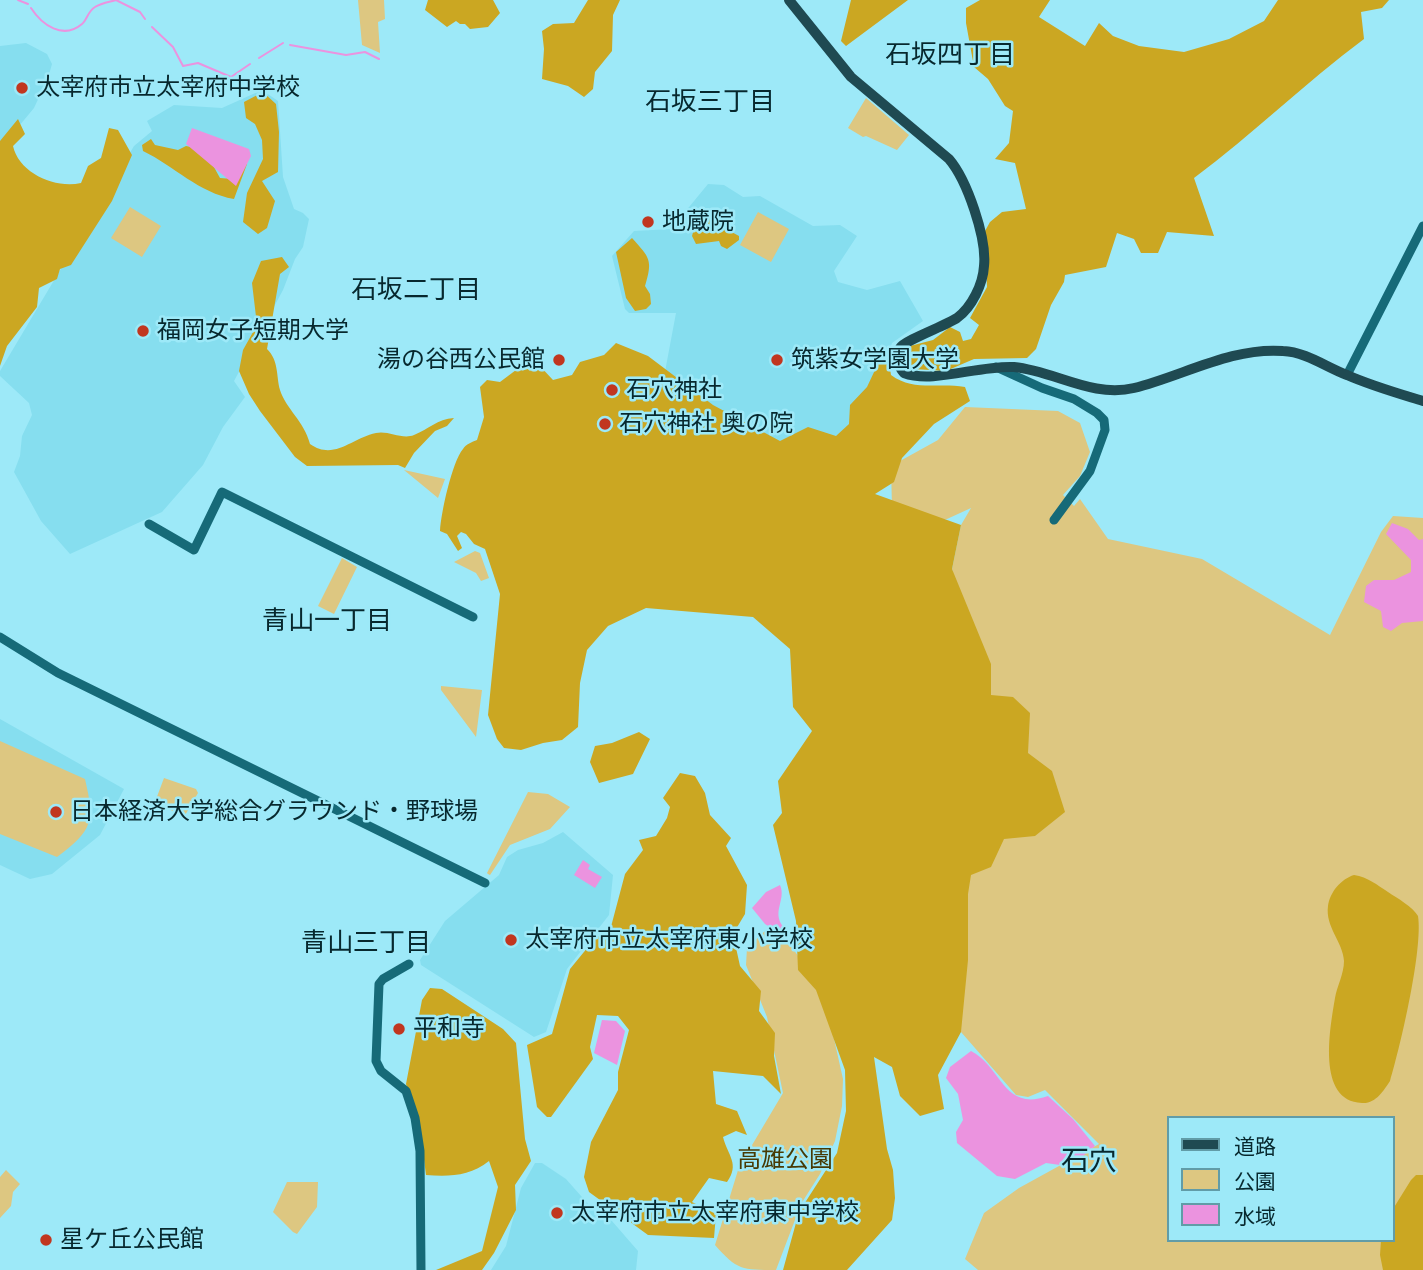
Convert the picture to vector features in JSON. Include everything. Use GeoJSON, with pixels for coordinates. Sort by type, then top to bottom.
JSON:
{"type":"FeatureCollection","features":[{"type":"Feature","properties":{"kind":"main road"},"geometry":{"type":"LineString","coordinates":[[789,0],[851,77],[949,159],[959,171],[970,195],[985,262],[978,288],[969,305],[956,318],[931,333],[904,344],[897,356],[904,373],[916,377],[930,377],[996,367],[1032,370],[1091,388],[1112,390],[1132,388],[1206,363],[1265,351],[1286,351],[1306,355],[1346,375],[1423,401]]}},
{"type":"Feature","properties":{"kind":"street"},"geometry":{"type":"LineString","coordinates":[[1346,375],[1423,226]]}},
{"type":"Feature","properties":{"kind":"street"},"geometry":{"type":"LineString","coordinates":[[996,367],[1042,388],[1074,398],[1104,420],[1105,430],[1090,471],[1054,520]]}},
{"type":"Feature","properties":{"kind":"street"},"geometry":{"type":"LineString","coordinates":[[149,524],[194,550],[222,492],[473,617]]}},
{"type":"Feature","properties":{"kind":"street"},"geometry":{"type":"LineString","coordinates":[[0,637],[67,677],[485,883]]}},
{"type":"Feature","properties":{"kind":"street"},"geometry":{"type":"LineString","coordinates":[[409,964],[379,984],[375,1058],[381,1071],[405,1088],[415,1118],[420,1151],[421,1270]]}},
{"type":"Feature","properties":{"kind":"shaded area"},"geometry":{"type":"Polygon","coordinates":[[[428,0],[493,0],[500,13],[488,27],[470,29],[456,21],[447,27],[425,10],[428,0]]]}},
{"type":"Feature","properties":{"kind":"shaded area"},"geometry":{"type":"Polygon","coordinates":[[[588,0],[620,0],[613,15],[612,51],[595,72],[593,89],[584,97],[568,86],[542,79],[542,31],[553,24],[574,23],[588,0]]]}},
{"type":"Feature","properties":{"kind":"shaded area"},"geometry":{"type":"Polygon","coordinates":[[[851,0],[908,0],[846,46],[841,41],[851,0]]]}},
{"type":"Feature","properties":{"kind":"shaded area"},"geometry":{"type":"Polygon","coordinates":[[[980,0],[1050,0],[1039,17],[1085,46],[1099,23],[1113,36],[1139,46],[1184,52],[1229,39],[1264,21],[1278,0],[1389,0],[1382,8],[1361,12],[1364,39],[1194,178],[1214,236],[1167,232],[1158,253],[1141,253],[1134,239],[1117,233],[1106,267],[1065,275],[1036,349],[1027,358],[974,359],[946,371],[913,369],[908,359],[910,346],[933,340],[950,327],[960,332],[963,341],[971,339],[979,325],[970,318],[987,287],[985,231],[990,222],[1002,212],[1026,209],[1015,163],[995,159],[1009,143],[1013,111],[1005,106],[988,79],[974,67],[966,8],[980,0]]]}},
{"type":"Feature","properties":{"kind":"shaded area","name":"太宰府市立太宰府中学校"},"geometry":{"type":"Polygon","coordinates":[[[26,43],[47,54],[52,64],[34,108],[0,149],[0,46],[26,43]]]}},
{"type":"Feature","properties":{"kind":"shaded area","name":"福岡女子短期大学"},"geometry":{"type":"Polygon","coordinates":[[[262,90],[278,101],[283,177],[294,209],[309,219],[303,247],[234,381],[245,397],[223,427],[203,465],[162,512],[70,554],[41,521],[14,472],[20,456],[22,436],[32,415],[29,403],[0,376],[0,371],[134,146],[152,131],[147,121],[174,105],[222,108],[262,90]]]}},
{"type":"Feature","properties":{"kind":"shaded area"},"geometry":{"type":"Polygon","coordinates":[[[263,92],[276,104],[279,132],[278,172],[262,181],[275,201],[267,228],[258,234],[243,222],[247,193],[263,159],[262,140],[255,124],[246,118],[244,102],[263,92]]]}},
{"type":"Feature","properties":{"kind":"shaded area"},"geometry":{"type":"Polygon","coordinates":[[[18,119],[25,134],[13,146],[17,156],[30,171],[50,181],[60,184],[81,183],[88,166],[101,158],[109,128],[118,130],[132,155],[112,201],[71,265],[60,269],[57,279],[39,288],[37,307],[7,346],[0,366],[0,141],[18,119]]]}},
{"type":"Feature","properties":{"kind":"shaded area"},"geometry":{"type":"Polygon","coordinates":[[[151,139],[155,145],[178,150],[186,146],[196,148],[209,158],[220,178],[233,179],[242,151],[247,164],[234,199],[209,191],[143,151],[142,145],[151,139]]]}},
{"type":"Feature","properties":{"kind":"shaded area","name":"筑紫女学園大学"},"geometry":{"type":"Polygon","coordinates":[[[708,184],[724,185],[743,197],[760,196],[813,226],[840,225],[857,236],[834,271],[838,282],[867,290],[900,281],[923,321],[892,343],[862,435],[796,557],[664,377],[676,313],[629,313],[625,309],[612,256],[634,231],[671,229],[708,184]]]}},
{"type":"Feature","properties":{"kind":"shaded area"},"geometry":{"type":"Polygon","coordinates":[[[701,213],[723,218],[728,230],[739,236],[739,240],[727,249],[721,246],[719,241],[696,244],[692,236],[701,213]]]}},
{"type":"Feature","properties":{"kind":"shaded area"},"geometry":{"type":"Polygon","coordinates":[[[632,238],[648,260],[649,270],[645,286],[650,294],[651,304],[646,309],[635,311],[626,298],[616,252],[632,238]]]}},
{"type":"Feature","properties":{"kind":"shaded area"},"geometry":{"type":"Polygon","coordinates":[[[282,257],[289,267],[280,274],[267,349],[275,363],[283,397],[304,429],[310,444],[327,450],[343,447],[376,433],[409,436],[443,420],[454,418],[447,426],[435,431],[414,453],[405,468],[398,465],[307,466],[295,457],[249,394],[239,371],[243,350],[257,325],[252,283],[261,261],[282,257]]]}},
{"type":"Feature","properties":{"kind":"shaded area"},"geometry":{"type":"Polygon","coordinates":[[[616,343],[648,356],[713,405],[780,441],[808,427],[836,436],[849,424],[850,405],[867,387],[883,353],[888,355],[891,375],[900,380],[917,385],[965,387],[970,401],[934,424],[902,458],[894,482],[875,494],[961,525],[952,569],[991,664],[991,695],[1013,697],[1030,713],[1028,753],[1052,771],[1065,812],[1035,836],[1004,839],[991,867],[971,875],[968,894],[968,960],[961,1032],[938,1075],[944,1109],[920,1116],[900,1096],[892,1067],[874,1057],[887,1149],[893,1170],[895,1198],[892,1220],[847,1270],[783,1270],[799,1212],[837,1153],[846,1111],[845,1070],[816,990],[798,970],[796,921],[773,825],[782,813],[778,781],[812,731],[793,707],[790,649],[753,617],[646,608],[608,626],[587,650],[580,683],[578,727],[562,740],[521,750],[504,748],[497,739],[488,715],[500,594],[485,549],[474,544],[461,532],[457,536],[462,548],[458,551],[447,534],[440,531],[455,465],[464,447],[477,440],[484,417],[480,387],[487,380],[500,382],[528,361],[538,364],[553,380],[572,375],[580,362],[604,355],[616,343]]]}},
{"type":"Feature","properties":{"kind":"shaded area","name":"日本経済大学総合グラウンド・野球場"},"geometry":{"type":"Polygon","coordinates":[[[0,719],[124,789],[100,835],[52,874],[30,879],[0,865],[0,719]]]}},
{"type":"Feature","properties":{"kind":"shaded area"},"geometry":{"type":"Polygon","coordinates":[[[639,732],[650,739],[633,774],[599,783],[590,762],[595,746],[612,743],[639,732]]]}},
{"type":"Feature","properties":{"kind":"shaded area"},"geometry":{"type":"Polygon","coordinates":[[[680,773],[695,776],[705,793],[710,815],[731,838],[726,846],[747,885],[745,914],[733,934],[740,966],[761,991],[759,1011],[775,1033],[774,1056],[781,1094],[763,1076],[713,1071],[716,1104],[737,1111],[747,1135],[736,1131],[723,1137],[732,1160],[731,1176],[727,1182],[709,1178],[692,1202],[716,1214],[714,1238],[648,1235],[589,1192],[584,1177],[591,1142],[618,1090],[618,1072],[629,1030],[618,1016],[597,1015],[590,1047],[593,1059],[551,1117],[547,1117],[537,1107],[527,1045],[552,1034],[570,969],[597,936],[608,938],[625,874],[643,850],[639,840],[656,836],[670,807],[663,798],[680,773]]]}},
{"type":"Feature","properties":{"kind":"shaded area","name":"太宰府市立太宰府東小学校"},"geometry":{"type":"Polygon","coordinates":[[[563,832],[613,875],[609,915],[567,969],[546,1032],[534,1037],[421,965],[420,960],[445,921],[499,875],[507,857],[563,832]]]}},
{"type":"Feature","properties":{"kind":"shaded area"},"geometry":{"type":"Polygon","coordinates":[[[1354,875],[1372,882],[1412,909],[1418,916],[1419,931],[1410,997],[1390,1081],[1375,1099],[1367,1103],[1347,1099],[1338,1090],[1329,1061],[1333,1011],[1344,961],[1341,947],[1331,928],[1328,906],[1337,887],[1354,875]]]}},
{"type":"Feature","properties":{"kind":"shaded area"},"geometry":{"type":"Polygon","coordinates":[[[430,988],[442,989],[503,1029],[516,1043],[525,1139],[531,1161],[515,1185],[516,1210],[482,1270],[436,1270],[482,1251],[498,1187],[489,1161],[474,1170],[459,1174],[426,1175],[420,1128],[406,1084],[422,1000],[430,988]]]}},
{"type":"Feature","properties":{"kind":"shaded area","name":"太宰府市立太宰府東中学校"},"geometry":{"type":"Polygon","coordinates":[[[535,1163],[542,1163],[566,1179],[589,1205],[612,1221],[638,1251],[636,1270],[491,1270],[506,1246],[521,1188],[535,1163]]]}},
{"type":"Feature","properties":{"kind":"shaded area"},"geometry":{"type":"Polygon","coordinates":[[[1416,1175],[1423,1175],[1423,1270],[1383,1270],[1381,1242],[1395,1242],[1395,1206],[1416,1175]]]}},
{"type":"Feature","properties":{"kind":"green space"},"geometry":{"type":"Polygon","coordinates":[[[358,0],[384,0],[385,19],[378,22],[380,53],[362,45],[358,0]]]}},
{"type":"Feature","properties":{"kind":"green space"},"geometry":{"type":"Polygon","coordinates":[[[866,98],[909,135],[897,150],[848,128],[866,98]]]}},
{"type":"Feature","properties":{"kind":"green space"},"geometry":{"type":"Polygon","coordinates":[[[130,207],[161,226],[142,257],[111,238],[130,207]]]}},
{"type":"Feature","properties":{"kind":"green space"},"geometry":{"type":"Polygon","coordinates":[[[758,212],[789,229],[771,262],[740,245],[758,212]]]}},
{"type":"Feature","properties":{"kind":"green space"},"geometry":{"type":"Polygon","coordinates":[[[965,407],[1058,411],[1080,423],[1090,452],[1080,476],[1063,495],[1074,506],[1080,499],[1108,539],[1202,559],[1330,635],[1381,532],[1393,516],[1423,518],[1423,1270],[978,1270],[965,1259],[984,1213],[1019,1188],[1099,1144],[1045,1090],[1028,1097],[1016,1095],[961,1032],[957,875],[982,692],[952,569],[961,525],[971,508],[947,519],[931,522],[892,508],[891,466],[938,440],[965,407]]]}},
{"type":"Feature","properties":{"kind":"green space"},"geometry":{"type":"Polygon","coordinates":[[[404,470],[445,479],[438,498],[404,470]]]}},
{"type":"Feature","properties":{"kind":"green space"},"geometry":{"type":"Polygon","coordinates":[[[475,551],[480,553],[489,578],[481,581],[476,573],[454,562],[475,551]]]}},
{"type":"Feature","properties":{"kind":"green space"},"geometry":{"type":"Polygon","coordinates":[[[342,558],[357,567],[334,614],[318,606],[342,558]]]}},
{"type":"Feature","properties":{"kind":"green space"},"geometry":{"type":"Polygon","coordinates":[[[441,686],[482,690],[476,737],[441,690],[441,686]]]}},
{"type":"Feature","properties":{"kind":"green space"},"geometry":{"type":"Polygon","coordinates":[[[0,741],[85,779],[90,806],[88,824],[78,839],[57,857],[0,834],[0,741]]]}},
{"type":"Feature","properties":{"kind":"green space"},"geometry":{"type":"Polygon","coordinates":[[[164,778],[196,789],[198,793],[184,817],[155,802],[164,778]]]}},
{"type":"Feature","properties":{"kind":"green space"},"geometry":{"type":"Polygon","coordinates":[[[528,792],[548,794],[570,807],[550,829],[510,845],[490,875],[487,873],[528,792]]]}},
{"type":"Feature","properties":{"kind":"green space","name":"高雄公園"},"geometry":{"type":"Polygon","coordinates":[[[767,929],[785,938],[823,990],[843,1079],[842,1106],[835,1141],[820,1174],[801,1204],[776,1270],[755,1270],[735,1264],[715,1245],[739,1167],[783,1093],[767,1017],[746,965],[747,948],[767,929]]]}},
{"type":"Feature","properties":{"kind":"green space"},"geometry":{"type":"Polygon","coordinates":[[[6,1170],[20,1184],[13,1192],[11,1206],[0,1218],[0,1177],[6,1170]]]}},
{"type":"Feature","properties":{"kind":"green space"},"geometry":{"type":"Polygon","coordinates":[[[287,1182],[318,1182],[317,1207],[297,1234],[273,1212],[287,1182]]]}},
{"type":"Feature","properties":{"kind":"water"},"geometry":{"type":"Polygon","coordinates":[[[192,128],[249,149],[251,156],[236,186],[186,144],[192,128]]]}},
{"type":"Feature","properties":{"kind":"water"},"geometry":{"type":"Polygon","coordinates":[[[1392,523],[1408,529],[1419,540],[1423,539],[1423,621],[1402,623],[1391,631],[1383,627],[1381,611],[1364,602],[1366,586],[1374,580],[1394,580],[1411,572],[1411,560],[1386,534],[1392,523]]]}},
{"type":"Feature","properties":{"kind":"water"},"geometry":{"type":"Polygon","coordinates":[[[583,860],[590,865],[588,869],[602,877],[595,888],[574,875],[583,860]]]}},
{"type":"Feature","properties":{"kind":"water"},"geometry":{"type":"Polygon","coordinates":[[[780,885],[782,896],[778,913],[786,930],[782,935],[765,924],[752,908],[766,892],[780,885]]]}},
{"type":"Feature","properties":{"kind":"water"},"geometry":{"type":"Polygon","coordinates":[[[602,1020],[616,1021],[625,1031],[617,1065],[594,1053],[602,1020]]]}},
{"type":"Feature","properties":{"kind":"water"},"geometry":{"type":"Polygon","coordinates":[[[971,1051],[990,1067],[1012,1093],[1021,1098],[1033,1099],[1048,1096],[1073,1119],[1095,1146],[1083,1156],[1060,1165],[1046,1163],[1015,1179],[997,1176],[957,1143],[956,1132],[963,1120],[958,1094],[946,1078],[950,1067],[971,1051]]]}},
{"type":"Feature","properties":{"kind":"waterway"},"geometry":{"type":"LineString","coordinates":[[18,0],[28,4]]}},
{"type":"Feature","properties":{"kind":"waterway"},"geometry":{"type":"LineString","coordinates":[[31,8],[47,25],[68,31],[84,22],[95,7],[116,0],[140,12],[145,19]]}},
{"type":"Feature","properties":{"kind":"waterway"},"geometry":{"type":"LineString","coordinates":[[152,27],[173,47],[183,66],[198,63],[231,77],[250,64]]}},
{"type":"Feature","properties":{"kind":"waterway"},"geometry":{"type":"LineString","coordinates":[[259,58],[283,43]]}},
{"type":"Feature","properties":{"kind":"waterway"},"geometry":{"type":"LineString","coordinates":[[290,45],[346,55],[365,52],[379,59]]}},
{"type":"Feature","properties":{"kind":"place","name":"太宰府市立太宰府中学校"},"geometry":{"type":"Point","coordinates":[22,88]}},
{"type":"Feature","properties":{"kind":"place","name":"地蔵院"},"geometry":{"type":"Point","coordinates":[648,222]}},
{"type":"Feature","properties":{"kind":"place","name":"福岡女子短期大学"},"geometry":{"type":"Point","coordinates":[143,331]}},
{"type":"Feature","properties":{"kind":"place","name":"湯の谷西公民館"},"geometry":{"type":"Point","coordinates":[559,360]}},
{"type":"Feature","properties":{"kind":"place","name":"筑紫女学園大学"},"geometry":{"type":"Point","coordinates":[777,360]}},
{"type":"Feature","properties":{"kind":"place","name":"石穴神社"},"geometry":{"type":"Point","coordinates":[612,390]}},
{"type":"Feature","properties":{"kind":"place","name":"石穴神社 奥の院"},"geometry":{"type":"Point","coordinates":[605,424]}},
{"type":"Feature","properties":{"kind":"place","name":"日本経済大学総合グラウンド・野球場"},"geometry":{"type":"Point","coordinates":[56,812]}},
{"type":"Feature","properties":{"kind":"place","name":"太宰府市立太宰府東小学校"},"geometry":{"type":"Point","coordinates":[511,940]}},
{"type":"Feature","properties":{"kind":"place","name":"平和寺"},"geometry":{"type":"Point","coordinates":[399,1029]}},
{"type":"Feature","properties":{"kind":"place","name":"太宰府市立太宰府東中学校"},"geometry":{"type":"Point","coordinates":[557,1213]}},
{"type":"Feature","properties":{"kind":"place","name":"星ケ丘公民館"},"geometry":{"type":"Point","coordinates":[46,1240]}},
{"type":"Feature","properties":{"kind":"district","name":"石坂四丁目"},"geometry":{"type":"Point","coordinates":[950,56]}},
{"type":"Feature","properties":{"kind":"district","name":"石坂三丁目"},"geometry":{"type":"Point","coordinates":[710,103]}},
{"type":"Feature","properties":{"kind":"district","name":"石坂二丁目"},"geometry":{"type":"Point","coordinates":[416,291]}},
{"type":"Feature","properties":{"kind":"district","name":"青山一丁目"},"geometry":{"type":"Point","coordinates":[327,622]}},
{"type":"Feature","properties":{"kind":"district","name":"青山三丁目"},"geometry":{"type":"Point","coordinates":[366,944]}},
{"type":"Feature","properties":{"kind":"district","name":"石穴"},"geometry":{"type":"Point","coordinates":[1089,1162]}}]}
